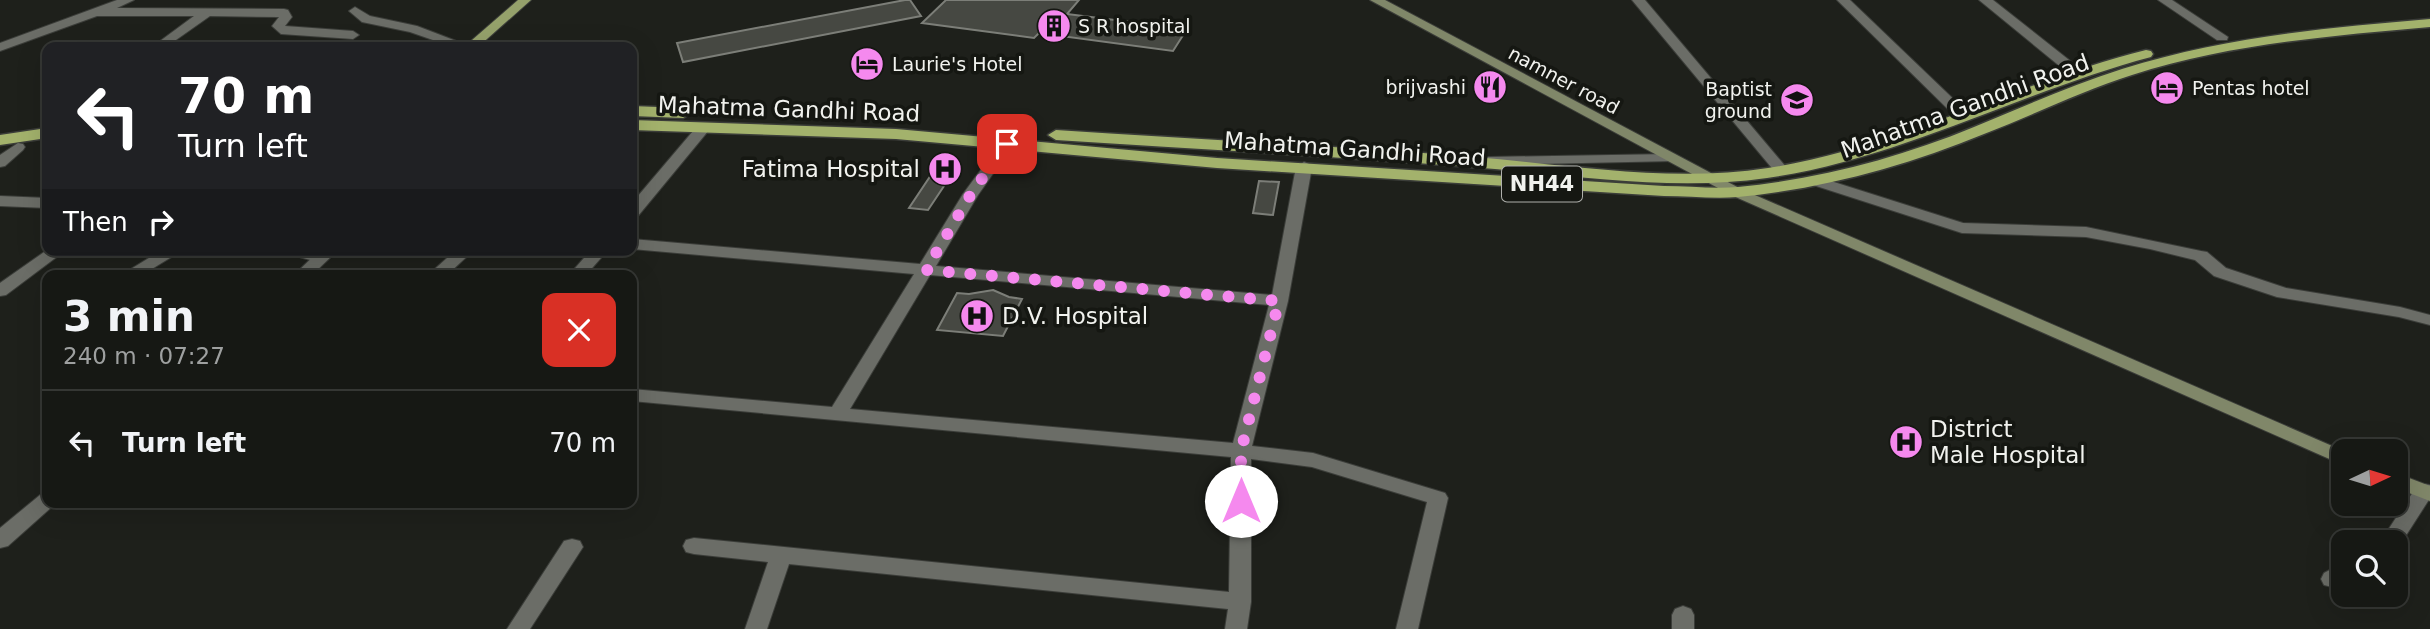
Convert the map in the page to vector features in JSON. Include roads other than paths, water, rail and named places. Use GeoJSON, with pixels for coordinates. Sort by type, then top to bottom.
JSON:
{"type":"FeatureCollection","features":[{"type":"Feature","properties":{"kind":"highway","name":"Mahatma Gandhi Road"},"geometry":{"type":"LineString","coordinates":[[637,111],[971,128],[1465,161],[1587,173],[1707,177],[1781,170],[1819,162],[1963,116],[2116,61],[2222,37],[2334,18],[2430,12]]}},
{"type":"Feature","properties":{"kind":"highway","name":"Mahatma Gandhi Road"},"geometry":{"type":"LineString","coordinates":[[637,125],[896,134],[1217,163],[1514,183],[1736,192],[1815,181],[1876,166],[1979,131],[2029,108],[2127,72],[2234,44],[2313,33],[2430,23]]}},
{"type":"Feature","properties":{"kind":"highway"},"geometry":{"type":"LineString","coordinates":[[0,139],[42,135]]}},
{"type":"Feature","properties":{"kind":"highway"},"geometry":{"type":"LineString","coordinates":[[0,150],[18,147],[42,137]]}},
{"type":"Feature","properties":{"kind":"main road"},"geometry":{"type":"LineString","coordinates":[[474,42],[525,0]]}},
{"type":"Feature","properties":{"kind":"main road","name":"namner road"},"geometry":{"type":"LineString","coordinates":[[1376,0],[1736,192],[2331,453]]}},
{"type":"Feature","properties":{"kind":"main road"},"geometry":{"type":"LineString","coordinates":[[2408,485],[2427,493]]}},
{"type":"Feature","properties":{"kind":"street"},"geometry":{"type":"LineString","coordinates":[[96,10],[111,0]]}},
{"type":"Feature","properties":{"kind":"street"},"geometry":{"type":"LineString","coordinates":[[0,47],[128,0]]}},
{"type":"Feature","properties":{"kind":"street"},"geometry":{"type":"LineString","coordinates":[[1638,0],[1781,170]]}},
{"type":"Feature","properties":{"kind":"street"},"geometry":{"type":"LineString","coordinates":[[1843,0],[1963,116]]}},
{"type":"Feature","properties":{"kind":"street"},"geometry":{"type":"LineString","coordinates":[[1985,0],[2078,74]]}},
{"type":"Feature","properties":{"kind":"street"},"geometry":{"type":"LineString","coordinates":[[2164,0],[2222,37]]}},
{"type":"Feature","properties":{"kind":"street"},"geometry":{"type":"LineString","coordinates":[[96,10],[205,14],[284,13],[286,17],[278,26],[281,30],[353,34]]}},
{"type":"Feature","properties":{"kind":"street"},"geometry":{"type":"LineString","coordinates":[[355,11],[366,19],[413,29],[453,42]]}},
{"type":"Feature","properties":{"kind":"street"},"geometry":{"type":"LineString","coordinates":[[165,42],[205,14]]}},
{"type":"Feature","properties":{"kind":"street"},"geometry":{"type":"LineString","coordinates":[[637,207],[704,127]]}},
{"type":"Feature","properties":{"kind":"street"},"geometry":{"type":"LineString","coordinates":[[838,413],[971,194],[1007,144]]}},
{"type":"Feature","properties":{"kind":"street"},"geometry":{"type":"LineString","coordinates":[[0,163],[18,147]]}},
{"type":"Feature","properties":{"kind":"street"},"geometry":{"type":"LineString","coordinates":[[1465,161],[1670,158]]}},
{"type":"Feature","properties":{"kind":"street"},"geometry":{"type":"LineString","coordinates":[[1236,629],[1240,602],[1241,451],[1279,301],[1304,167]]}},
{"type":"Feature","properties":{"kind":"street"},"geometry":{"type":"LineString","coordinates":[[1815,181],[1948,225],[1976,230],[2086,232],[2150,244],[2201,256],[2220,272],[2283,293],[2400,312],[2430,320]]}},
{"type":"Feature","properties":{"kind":"street"},"geometry":{"type":"LineString","coordinates":[[0,201],[42,203]]}},
{"type":"Feature","properties":{"kind":"street"},"geometry":{"type":"LineString","coordinates":[[637,244],[1279,301]]}},
{"type":"Feature","properties":{"kind":"street"},"geometry":{"type":"LineString","coordinates":[[0,290],[49,256]]}},
{"type":"Feature","properties":{"kind":"street"},"geometry":{"type":"LineString","coordinates":[[138,270],[164,256]]}},
{"type":"Feature","properties":{"kind":"street"},"geometry":{"type":"LineString","coordinates":[[307,270],[323,256]]}},
{"type":"Feature","properties":{"kind":"street"},"geometry":{"type":"LineString","coordinates":[[442,270],[459,256]]}},
{"type":"Feature","properties":{"kind":"street"},"geometry":{"type":"LineString","coordinates":[[582,270],[594,256]]}},
{"type":"Feature","properties":{"kind":"street"},"geometry":{"type":"LineString","coordinates":[[637,395],[1241,451],[1313,460],[1438,498],[1407,629]]}},
{"type":"Feature","properties":{"kind":"street"},"geometry":{"type":"LineString","coordinates":[[2399,530],[2427,493]]}},
{"type":"Feature","properties":{"kind":"street"},"geometry":{"type":"LineString","coordinates":[[0,540],[42,504]]}},
{"type":"Feature","properties":{"kind":"street"},"geometry":{"type":"LineString","coordinates":[[694,546],[1240,602]]}},
{"type":"Feature","properties":{"kind":"street"},"geometry":{"type":"LineString","coordinates":[[518,629],[572,547]]}},
{"type":"Feature","properties":{"kind":"street"},"geometry":{"type":"LineString","coordinates":[[756,629],[781,555]]}},
{"type":"Feature","properties":{"kind":"place","name":"S R hospital"},"geometry":{"type":"Point","coordinates":[1054,26]}},
{"type":"Feature","properties":{"kind":"place","name":"Laurie's Hotel"},"geometry":{"type":"Point","coordinates":[867,64]}},
{"type":"Feature","properties":{"kind":"place","name":"brijvashi"},"geometry":{"type":"Point","coordinates":[1490,87]}},
{"type":"Feature","properties":{"kind":"place","name":"Pentas hotel"},"geometry":{"type":"Point","coordinates":[2167,88]}},
{"type":"Feature","properties":{"kind":"place","name":"Baptist ground"},"geometry":{"type":"Point","coordinates":[1797,100]}},
{"type":"Feature","properties":{"kind":"place","name":"Fatima Hospital"},"geometry":{"type":"Point","coordinates":[945,169]}},
{"type":"Feature","properties":{"kind":"place","name":"D.V. Hospital"},"geometry":{"type":"Point","coordinates":[977,316]}},
{"type":"Feature","properties":{"kind":"place","name":"District Male Hospital"},"geometry":{"type":"Point","coordinates":[1906,442]}}]}
